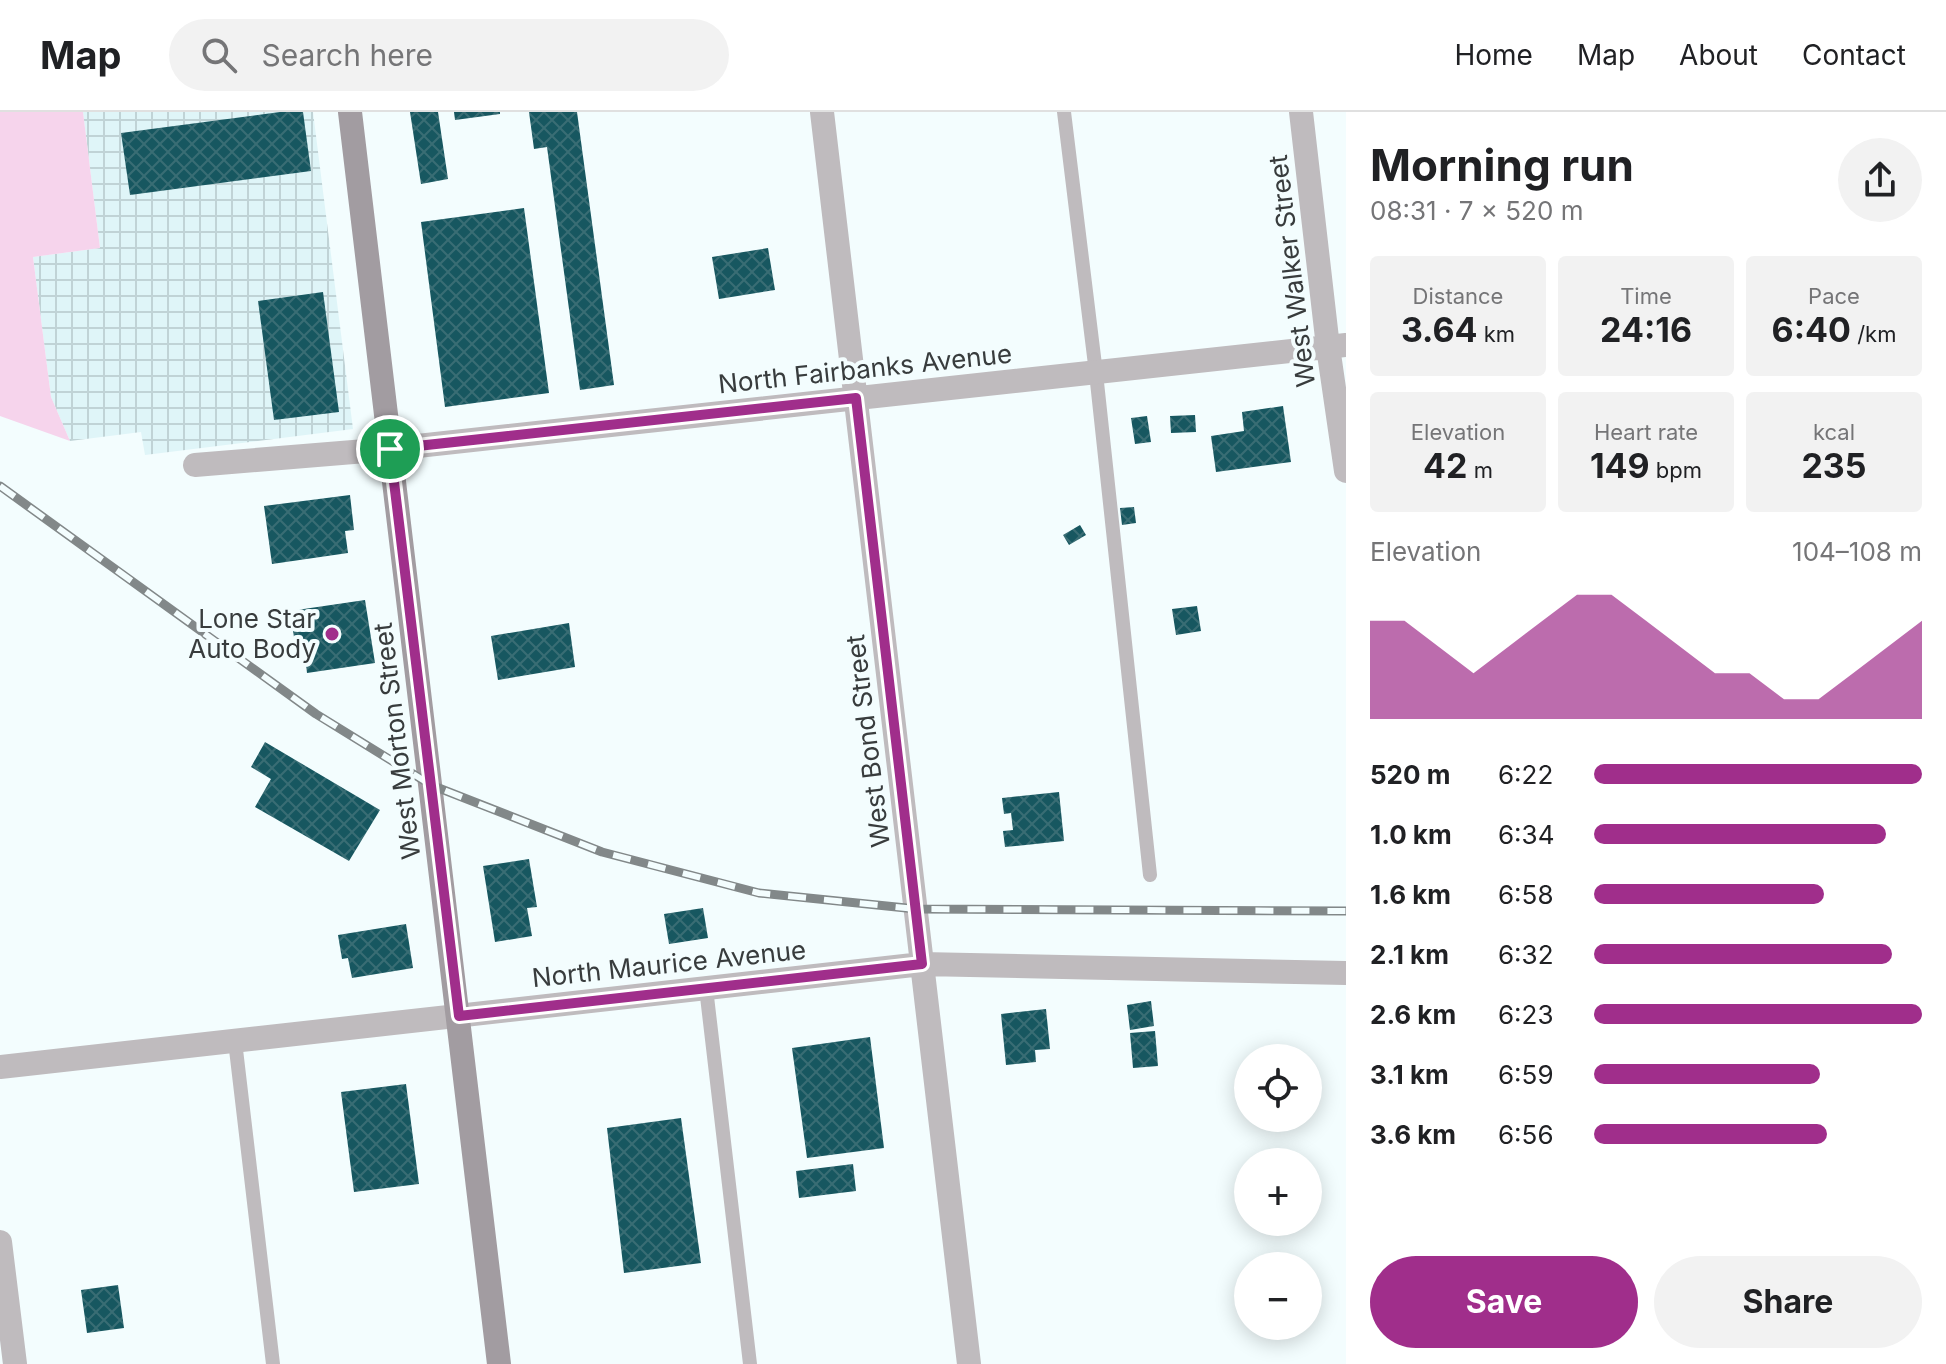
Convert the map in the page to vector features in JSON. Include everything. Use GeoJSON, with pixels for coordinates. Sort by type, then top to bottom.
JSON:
{"type":"FeatureCollection","features":[{"type":"Feature","properties":{"kind":"main road","name":"West Morton Street"},"geometry":{"type":"LineString","coordinates":[[350,112],[499,1364]]}},
{"type":"Feature","properties":{"kind":"street","name":"West Bond Street"},"geometry":{"type":"LineString","coordinates":[[822,112],[969,1364]]}},
{"type":"Feature","properties":{"kind":"street","name":"West Walker Street"},"geometry":{"type":"LineString","coordinates":[[1301,112],[1337,346],[1346,471]]}},
{"type":"Feature","properties":{"kind":"street","name":"North Fairbanks Avenue"},"geometry":{"type":"LineString","coordinates":[[195,465],[390,449],[1337,346]]}},
{"type":"Feature","properties":{"kind":"street","name":"North Maurice Avenue"},"geometry":{"type":"LineString","coordinates":[[0,1067],[922,964],[1346,973]]}},
{"type":"Feature","properties":{"kind":"street"},"geometry":{"type":"LineString","coordinates":[[0,1242],[15,1364]]}},
{"type":"Feature","properties":{"kind":"lane"},"geometry":{"type":"LineString","coordinates":[[1064,112],[1096,373],[1150,875]]}},
{"type":"Feature","properties":{"kind":"lane"},"geometry":{"type":"LineString","coordinates":[[706,988],[750,1364]]}},
{"type":"Feature","properties":{"kind":"lane"},"geometry":{"type":"LineString","coordinates":[[235,1041],[273,1364]]}},
{"type":"Feature","properties":{"kind":"shaded area"},"geometry":{"type":"Polygon","coordinates":[[[0,112],[83,112],[100,248],[33,257],[51,397],[70,441],[0,416],[0,112]]]}},
{"type":"Feature","properties":{"kind":"shaded area"},"geometry":{"type":"Polygon","coordinates":[[[83,112],[313,112],[353,429],[145,455],[141,432],[70,441],[51,397],[33,257],[100,248],[83,112]]]}},
{"type":"Feature","properties":{"kind":"building"},"geometry":{"type":"Polygon","coordinates":[[[280,112],[303,112],[311,171],[130,195],[121,133],[280,112]]]}},
{"type":"Feature","properties":{"kind":"building"},"geometry":{"type":"Polygon","coordinates":[[[410,112],[438,112],[448,179],[421,184],[410,112]]]}},
{"type":"Feature","properties":{"kind":"building"},"geometry":{"type":"Polygon","coordinates":[[[454,112],[500,112],[500,114],[455,120],[454,112]]]}},
{"type":"Feature","properties":{"kind":"building"},"geometry":{"type":"Polygon","coordinates":[[[529,112],[577,112],[614,385],[580,390],[547,147],[534,149],[529,112]]]}},
{"type":"Feature","properties":{"kind":"building"},"geometry":{"type":"Polygon","coordinates":[[[524,208],[549,393],[445,407],[421,222],[524,208]]]}},
{"type":"Feature","properties":{"kind":"building"},"geometry":{"type":"Polygon","coordinates":[[[768,248],[775,290],[719,299],[712,257],[768,248]]]}},
{"type":"Feature","properties":{"kind":"building"},"geometry":{"type":"Polygon","coordinates":[[[323,292],[339,412],[274,420],[258,301],[323,292]]]}},
{"type":"Feature","properties":{"kind":"building"},"geometry":{"type":"Polygon","coordinates":[[[1283,406],[1291,462],[1216,472],[1211,436],[1244,431],[1242,412],[1283,406]]]}},
{"type":"Feature","properties":{"kind":"building"},"geometry":{"type":"Polygon","coordinates":[[[1195,415],[1196,432],[1171,433],[1170,416],[1195,415]]]}},
{"type":"Feature","properties":{"kind":"building"},"geometry":{"type":"Polygon","coordinates":[[[1147,416],[1151,442],[1135,444],[1131,418],[1147,416]]]}},
{"type":"Feature","properties":{"kind":"building"},"geometry":{"type":"Polygon","coordinates":[[[350,495],[354,530],[345,531],[348,553],[272,564],[264,506],[350,495]]]}},
{"type":"Feature","properties":{"kind":"building"},"geometry":{"type":"Polygon","coordinates":[[[1134,507],[1136,523],[1122,525],[1120,508],[1134,507]]]}},
{"type":"Feature","properties":{"kind":"building"},"geometry":{"type":"Polygon","coordinates":[[[1080,525],[1086,535],[1069,545],[1063,535],[1080,525]]]}},
{"type":"Feature","properties":{"kind":"building","name":"Lone Star Auto Body"},"geometry":{"type":"Polygon","coordinates":[[[365,600],[375,663],[307,673],[305,656],[297,657],[290,611],[365,600]]]}},
{"type":"Feature","properties":{"kind":"building"},"geometry":{"type":"Polygon","coordinates":[[[1197,606],[1201,631],[1176,635],[1172,609],[1197,606]]]}},
{"type":"Feature","properties":{"kind":"building"},"geometry":{"type":"Polygon","coordinates":[[[569,623],[575,667],[498,680],[491,636],[569,623]]]}},
{"type":"Feature","properties":{"kind":"building"},"geometry":{"type":"Polygon","coordinates":[[[265,742],[380,810],[349,861],[255,807],[271,779],[251,767],[265,742]]]}},
{"type":"Feature","properties":{"kind":"building"},"geometry":{"type":"Polygon","coordinates":[[[1059,792],[1064,841],[1005,847],[1003,831],[1013,830],[1011,813],[1004,814],[1002,798],[1059,792]]]}},
{"type":"Feature","properties":{"kind":"building"},"geometry":{"type":"Polygon","coordinates":[[[529,859],[537,907],[527,908],[532,936],[495,942],[483,866],[529,859]]]}},
{"type":"Feature","properties":{"kind":"building"},"geometry":{"type":"Polygon","coordinates":[[[703,908],[708,938],[669,944],[664,914],[703,908]]]}},
{"type":"Feature","properties":{"kind":"building"},"geometry":{"type":"Polygon","coordinates":[[[406,924],[413,968],[352,978],[348,958],[342,959],[338,935],[406,924]]]}},
{"type":"Feature","properties":{"kind":"building"},"geometry":{"type":"Polygon","coordinates":[[[1151,1001],[1154,1026],[1130,1030],[1127,1005],[1151,1001]]]}},
{"type":"Feature","properties":{"kind":"building"},"geometry":{"type":"Polygon","coordinates":[[[1046,1009],[1050,1049],[1035,1050],[1036,1062],[1006,1065],[1001,1014],[1046,1009]]]}},
{"type":"Feature","properties":{"kind":"building"},"geometry":{"type":"Polygon","coordinates":[[[1155,1031],[1158,1066],[1133,1068],[1130,1033],[1155,1031]]]}},
{"type":"Feature","properties":{"kind":"building"},"geometry":{"type":"Polygon","coordinates":[[[870,1037],[884,1148],[807,1158],[792,1048],[870,1037]]]}},
{"type":"Feature","properties":{"kind":"building"},"geometry":{"type":"Polygon","coordinates":[[[406,1084],[419,1184],[354,1192],[341,1092],[406,1084]]]}},
{"type":"Feature","properties":{"kind":"building"},"geometry":{"type":"Polygon","coordinates":[[[681,1118],[701,1263],[624,1273],[607,1128],[681,1118]]]}},
{"type":"Feature","properties":{"kind":"building"},"geometry":{"type":"Polygon","coordinates":[[[853,1164],[856,1191],[799,1198],[796,1171],[853,1164]]]}},
{"type":"Feature","properties":{"kind":"building"},"geometry":{"type":"Polygon","coordinates":[[[118,1285],[124,1328],[87,1333],[81,1290],[118,1285]]]}},
{"type":"Feature","properties":{"kind":"railway"},"geometry":{"type":"LineString","coordinates":[[0,486],[316,714],[431,785],[602,852],[759,893],[916,909],[1346,911]]}},
{"type":"Feature","properties":{"kind":"place","name":"Lone Star Auto Body"},"geometry":{"type":"Point","coordinates":[332,634]}},
{"type":"Feature","properties":{"kind":"route"},"geometry":{"type":"LineString","coordinates":[[856,398],[922,964],[459,1016],[390,449],[856,398]]}}]}
